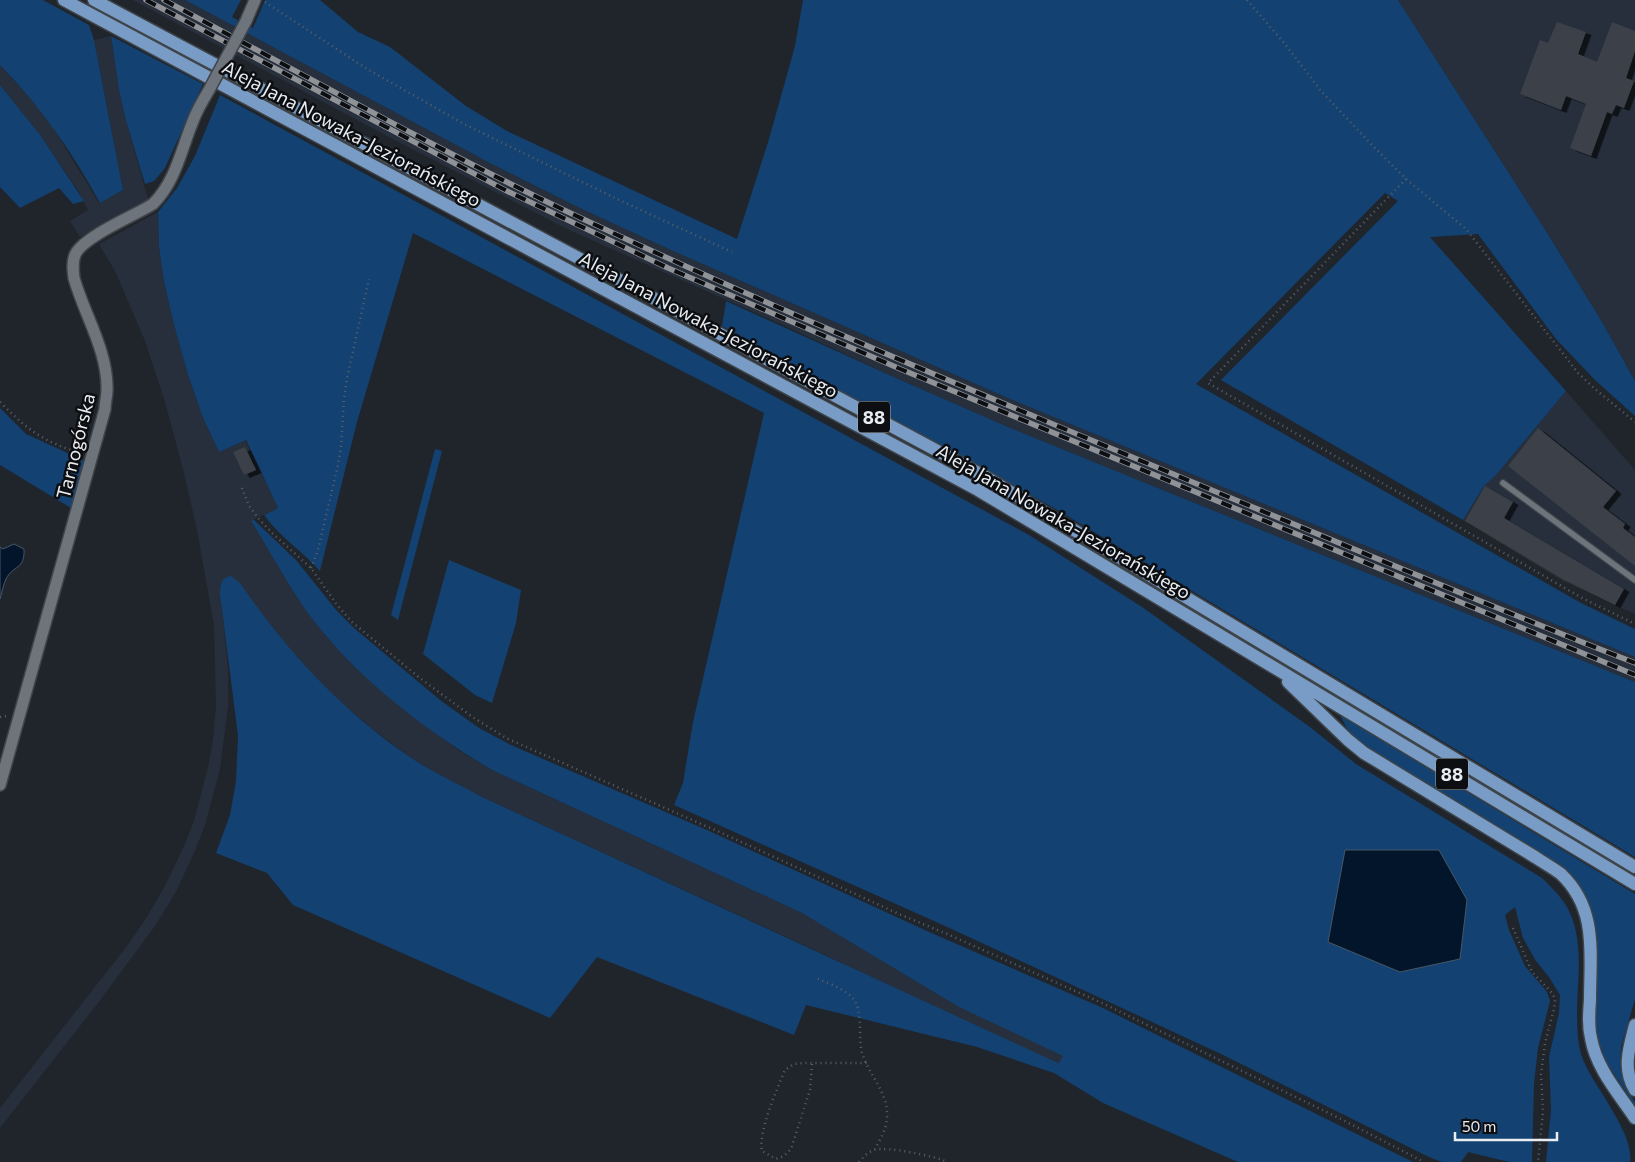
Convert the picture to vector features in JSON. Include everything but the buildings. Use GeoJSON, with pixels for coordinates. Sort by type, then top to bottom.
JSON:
{"type":"FeatureCollection","features":[{"type":"Feature","properties":{"kind":"main road","name":"Aleja Jana Nowaka-Jeziorańskiego"},"geometry":{"type":"LineString","coordinates":[[64,0],[978,490],[1635,884]]}},
{"type":"Feature","properties":{"kind":"main road","name":"Aleja Jana Nowaka-Jeziorańskiego"},"geometry":{"type":"LineString","coordinates":[[94,0],[984,476],[1635,867]]}},
{"type":"Feature","properties":{"kind":"main road"},"geometry":{"type":"LineString","coordinates":[[1270,664],[1348,740],[1364,753],[1535,857],[1559,873],[1570,884],[1586,914],[1591,939],[1590,1026],[1593,1049],[1599,1062],[1635,1118]]}},
{"type":"Feature","properties":{"kind":"main road"},"geometry":{"type":"LineString","coordinates":[[1635,1025],[1628,1048],[1626,1063],[1628,1075],[1635,1090]]}},
{"type":"Feature","properties":{"kind":"street","name":"Tarnogórska"},"geometry":{"type":"LineString","coordinates":[[0,785],[105,409],[107,389],[101,354],[74,278],[73,265],[75,255],[86,242],[153,204],[160,196],[174,173],[194,120],[255,0]]}},
{"type":"Feature","properties":{"kind":"lane"},"geometry":{"type":"LineString","coordinates":[[1503,483],[1635,580]]}},
{"type":"Feature","properties":{"kind":"path"},"geometry":{"type":"LineString","coordinates":[[262,0],[366,69],[466,126],[732,252]]}},
{"type":"Feature","properties":{"kind":"path"},"geometry":{"type":"LineString","coordinates":[[1247,0],[1322,91],[1406,179],[1466,229],[1578,372],[1595,390],[1635,422]]}},
{"type":"Feature","properties":{"kind":"path"},"geometry":{"type":"LineString","coordinates":[[1406,179],[1208,383],[1584,599],[1635,624]]}},
{"type":"Feature","properties":{"kind":"path"},"geometry":{"type":"LineString","coordinates":[[311,568],[318,550],[338,465],[347,378],[369,279]]}},
{"type":"Feature","properties":{"kind":"path"},"geometry":{"type":"LineString","coordinates":[[0,402],[28,430],[42,439],[58,447],[92,457]]}},
{"type":"Feature","properties":{"kind":"path"},"geometry":{"type":"LineString","coordinates":[[242,488],[258,519],[272,534],[311,568],[337,605],[352,622],[421,679],[474,718],[506,738],[899,914],[1102,1002],[1341,1119],[1424,1162]]}},
{"type":"Feature","properties":{"kind":"path"},"geometry":{"type":"LineString","coordinates":[[1513,928],[1532,972],[1553,994],[1555,1000],[1545,1043],[1541,1074],[1542,1111],[1538,1162]]}},
{"type":"Feature","properties":{"kind":"path"},"geometry":{"type":"LineString","coordinates":[[818,978],[841,989],[854,1000],[858,1010],[862,1054],[888,1112],[887,1125],[875,1149],[859,1162]]}},
{"type":"Feature","properties":{"kind":"path"},"geometry":{"type":"LineString","coordinates":[[812,1064],[810,1090],[795,1141],[791,1149],[784,1156],[776,1159],[771,1157],[762,1151],[762,1133],[784,1070],[794,1064],[812,1064],[867,1064]]}},
{"type":"Feature","properties":{"kind":"path"},"geometry":{"type":"LineString","coordinates":[[875,1149],[893,1149],[947,1162]]}},
{"type":"Feature","properties":{"kind":"shaded area"},"geometry":{"type":"Polygon","coordinates":[[[0,0],[43,0],[89,25],[94,40],[123,190],[100,203],[79,166],[42,113],[0,65],[0,0]]]}},
{"type":"Feature","properties":{"kind":"shaded area"},"geometry":{"type":"Polygon","coordinates":[[[133,0],[185,0],[488,162],[584,210],[673,251],[1010,399],[1635,657],[1635,682],[1008,427],[567,229],[387,136],[133,0]]]}},
{"type":"Feature","properties":{"kind":"shaded area"},"geometry":{"type":"Polygon","coordinates":[[[185,0],[241,0],[232,17],[253,28],[265,0],[320,0],[358,32],[390,47],[466,106],[507,131],[737,239],[769,139],[795,46],[803,0],[1398,0],[1601,320],[1635,381],[1635,416],[1595,380],[1556,339],[1478,234],[1430,237],[1566,391],[1497,474],[1484,486],[1463,520],[1221,380],[1398,201],[1385,193],[1196,384],[1581,603],[1635,629],[1635,657],[1010,399],[673,251],[584,210],[488,162],[185,0]]]}},
{"type":"Feature","properties":{"kind":"shaded area"},"geometry":{"type":"Polygon","coordinates":[[[1398,0],[1635,0],[1635,381],[1601,320],[1546,231],[1398,0]]]}},
{"type":"Feature","properties":{"kind":"shaded area"},"geometry":{"type":"Polygon","coordinates":[[[111,36],[119,90],[126,121],[148,199],[80,237],[70,221],[88,210],[79,192],[41,136],[0,85],[0,65],[52,126],[99,203],[123,190],[94,40],[111,36]]]}},
{"type":"Feature","properties":{"kind":"shaded area"},"geometry":{"type":"Polygon","coordinates":[[[111,36],[203,84],[165,168],[154,181],[145,184],[126,121],[119,90],[111,36]]]}},
{"type":"Feature","properties":{"kind":"shaded area"},"geometry":{"type":"Polygon","coordinates":[[[0,85],[41,136],[84,201],[73,204],[59,188],[20,208],[0,187],[0,85]]]}},
{"type":"Feature","properties":{"kind":"shaded area"},"geometry":{"type":"Polygon","coordinates":[[[220,95],[1029,535],[1142,607],[1310,727],[1356,764],[1542,878],[1558,894],[1570,913],[1574,924],[1578,948],[1577,1020],[1580,1051],[1587,1068],[1620,1123],[1630,1150],[1630,1162],[1546,1162],[1551,1110],[1549,1057],[1559,1013],[1560,995],[1536,961],[1523,938],[1515,907],[1505,915],[1509,930],[1525,966],[1547,992],[1550,1001],[1538,1048],[1534,1084],[1532,1162],[1509,1162],[1468,1152],[1461,1162],[1442,1162],[1221,1054],[943,925],[674,805],[683,783],[693,722],[764,413],[413,233],[357,422],[320,571],[264,515],[278,508],[246,440],[219,452],[203,418],[188,375],[164,282],[159,247],[158,212],[177,188],[195,156],[220,95]]]}},
{"type":"Feature","properties":{"kind":"shaded area"},"geometry":{"type":"Polygon","coordinates":[[[158,212],[159,247],[164,282],[188,375],[203,418],[219,452],[245,440],[278,508],[251,521],[306,609],[326,636],[351,663],[388,696],[460,751],[492,770],[802,913],[961,992],[1249,1162],[1002,1046],[834,959],[480,796],[443,777],[410,757],[336,698],[281,639],[260,612],[220,587],[228,669],[228,707],[220,769],[205,825],[195,851],[176,892],[155,926],[98,1003],[0,1128],[0,1108],[127,946],[165,886],[194,821],[213,740],[216,706],[214,625],[197,530],[184,473],[165,402],[145,341],[116,273],[99,244],[158,212]]]}},
{"type":"Feature","properties":{"kind":"shaded area"},"geometry":{"type":"Polygon","coordinates":[[[726,301],[1008,427],[1635,682],[1635,857],[1054,508],[722,326],[726,301]]]}},
{"type":"Feature","properties":{"kind":"shaded area"},"geometry":{"type":"Polygon","coordinates":[[[1566,391],[1635,470],[1635,614],[1563,581],[1463,520],[1484,486],[1497,474],[1566,391]]]}},
{"type":"Feature","properties":{"kind":"shaded area"},"geometry":{"type":"Polygon","coordinates":[[[0,408],[26,434],[85,461],[71,508],[0,465],[0,408]]]}},
{"type":"Feature","properties":{"kind":"shaded area"},"geometry":{"type":"Polygon","coordinates":[[[435,449],[442,451],[398,620],[391,615],[435,449]]]}},
{"type":"Feature","properties":{"kind":"shaded area"},"geometry":{"type":"Polygon","coordinates":[[[253,519],[296,560],[337,611],[354,628],[440,700],[479,728],[511,745],[707,830],[927,931],[1103,1008],[1413,1162],[1238,1162],[1103,1103],[1054,1073],[977,1047],[806,1005],[794,1035],[597,957],[550,1018],[293,905],[267,873],[216,853],[230,815],[236,781],[238,736],[220,594],[222,582],[225,578],[231,576],[240,583],[276,632],[296,655],[338,699],[385,739],[427,768],[480,796],[1058,1063],[1056,1067],[1063,1056],[959,1007],[802,913],[492,770],[440,737],[390,699],[345,657],[324,633],[305,609],[284,576],[251,521],[253,519]]]}},
{"type":"Feature","properties":{"kind":"shaded area"},"geometry":{"type":"Polygon","coordinates":[[[14,544],[24,549],[23,561],[6,579],[0,599],[0,547],[3,549],[14,544]]]}},
{"type":"Feature","properties":{"kind":"shaded area"},"geometry":{"type":"Polygon","coordinates":[[[449,560],[521,590],[516,623],[492,703],[475,695],[423,654],[449,560]]]}},
{"type":"Feature","properties":{"kind":"shaded area"},"geometry":{"type":"Polygon","coordinates":[[[1340,715],[1635,894],[1635,999],[1621,1047],[1620,1066],[1625,1087],[1635,1102],[1635,1106],[1605,1060],[1597,1040],[1599,1040],[1595,1021],[1597,942],[1590,907],[1582,890],[1570,875],[1553,861],[1361,743],[1347,729],[1340,715]]]}},
{"type":"Feature","properties":{"kind":"shaded area"},"geometry":{"type":"Polygon","coordinates":[[[1345,850],[1439,850],[1467,900],[1460,959],[1400,972],[1328,942],[1345,850]]]}},
{"type":"Feature","properties":{"kind":"railway"},"geometry":{"type":"LineString","coordinates":[[146,0],[509,192],[668,268],[898,368],[1635,675]]}},
{"type":"Feature","properties":{"kind":"railway"},"geometry":{"type":"LineString","coordinates":[[164,0],[465,161],[636,244],[848,337],[1061,427],[1446,587],[1635,663]]}}]}
